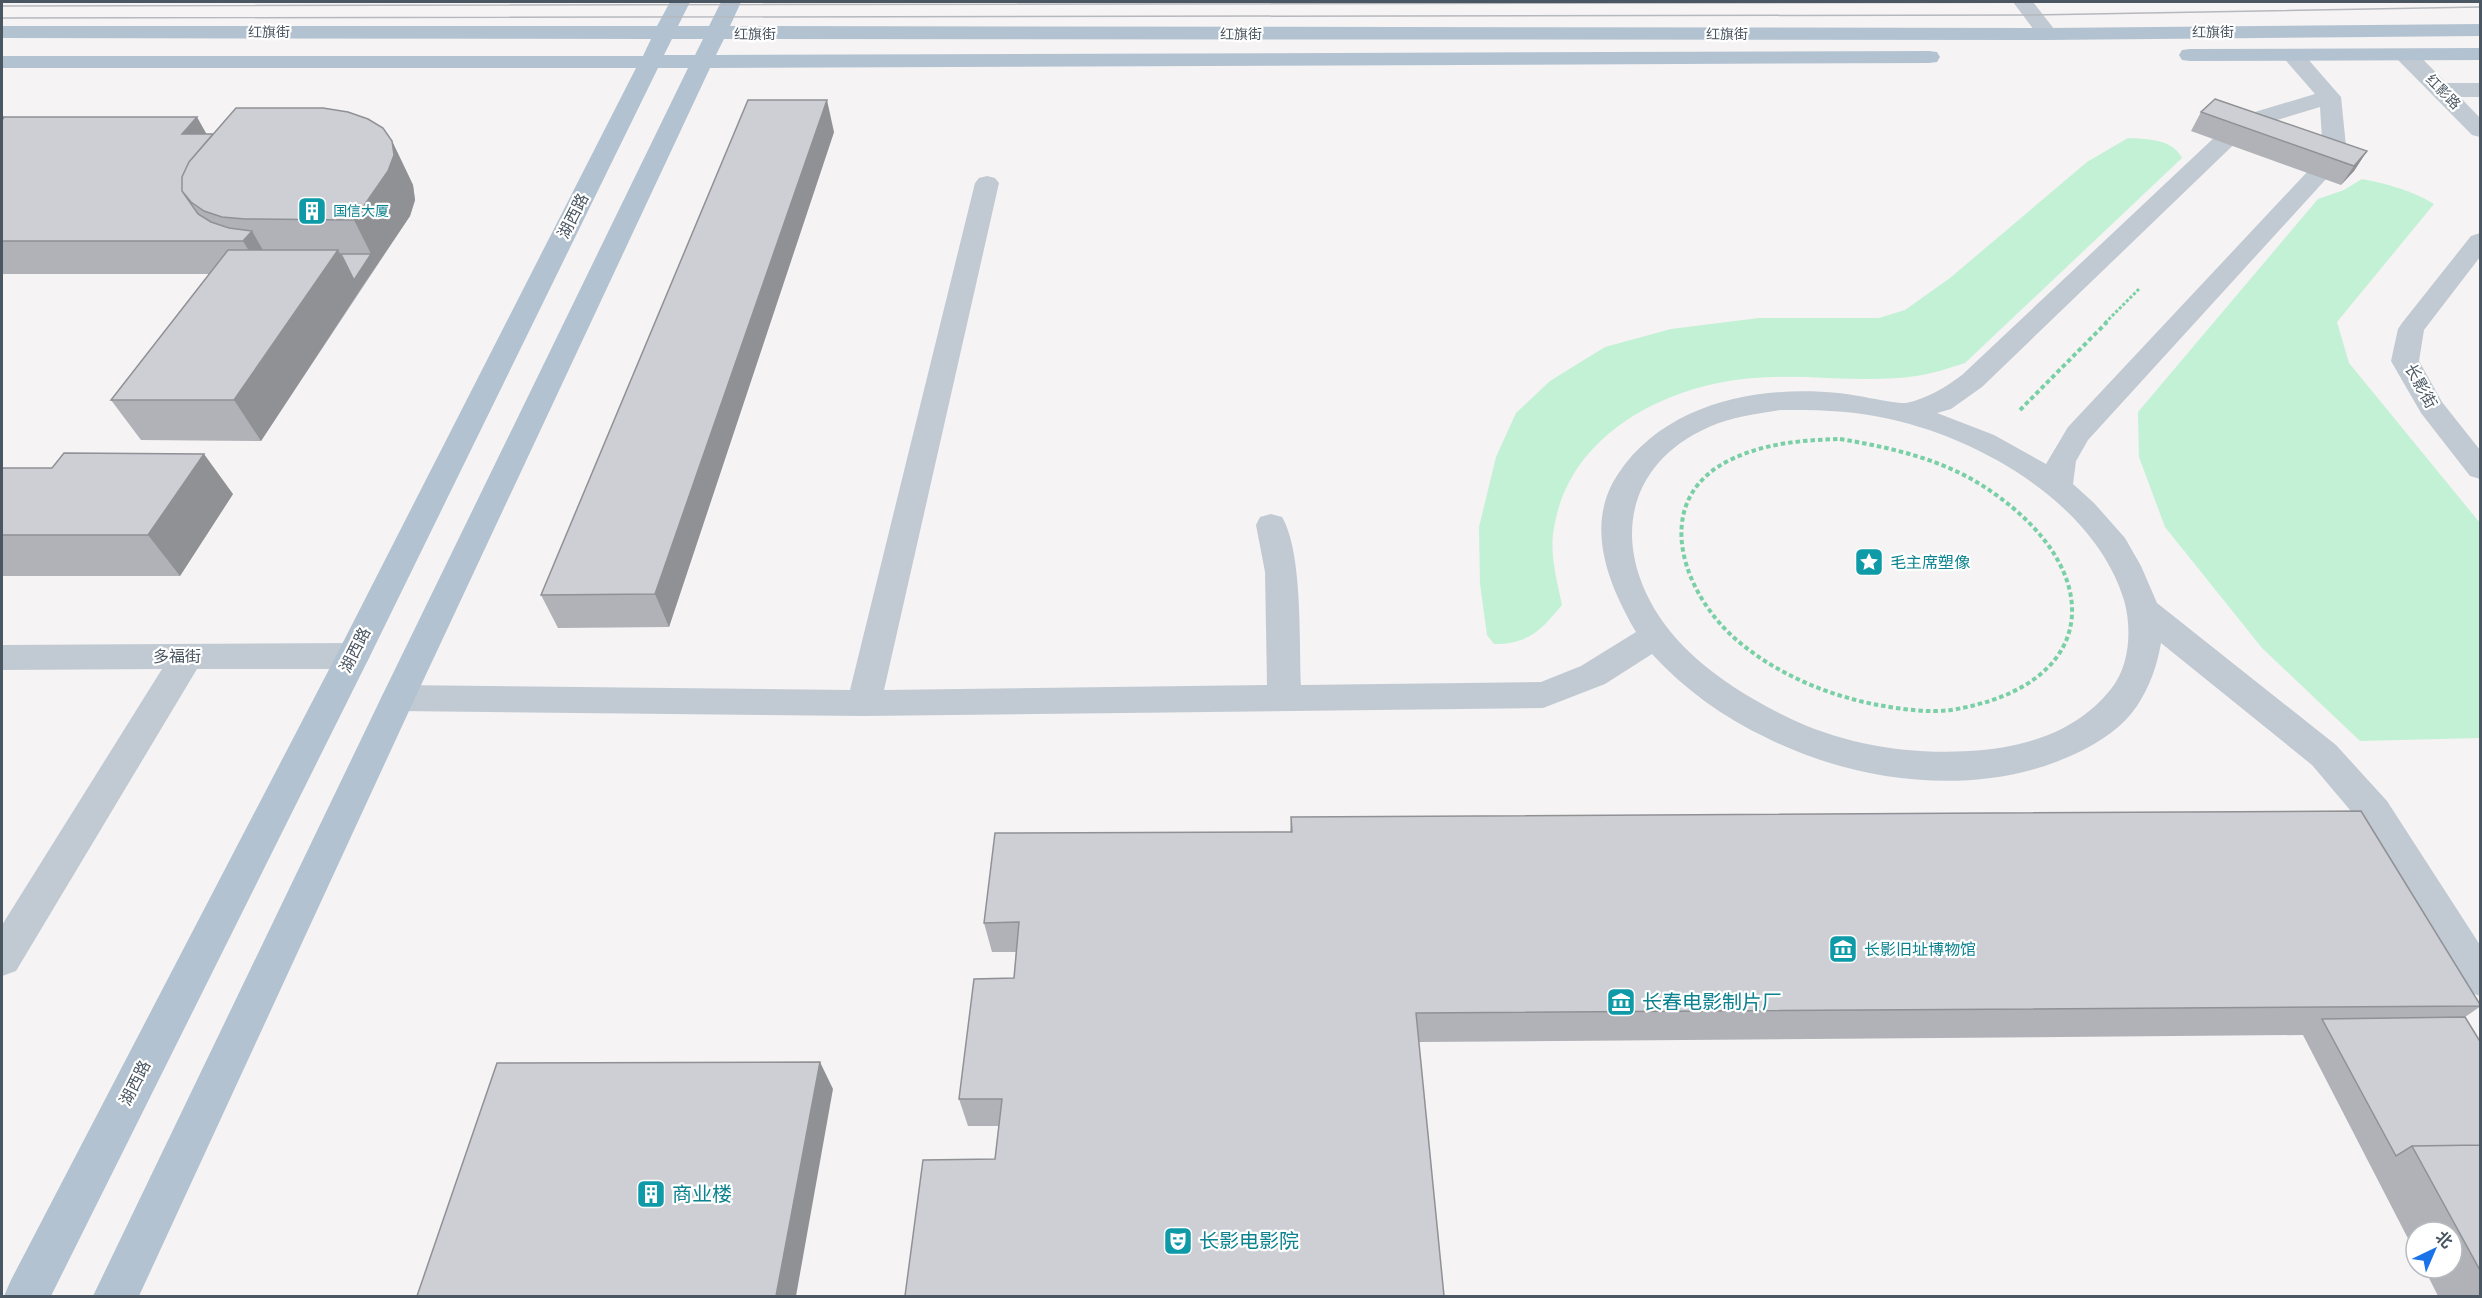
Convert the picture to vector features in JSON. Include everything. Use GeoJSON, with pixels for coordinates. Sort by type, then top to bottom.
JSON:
{"type":"FeatureCollection","features":[{"type":"Feature","properties":{"kind":"main road","name":"湖西路"},"geometry":{"type":"LineString","coordinates":[[27,1296],[352,656],[680,2]]}},
{"type":"Feature","properties":{"kind":"main road"},"geometry":{"type":"LineString","coordinates":[[116,1296],[398,698],[731,2]]}},
{"type":"Feature","properties":{"kind":"main road","name":"红旗街"},"geometry":{"type":"LineString","coordinates":[[2,62],[650,62],[708,48],[2481,30]]}},
{"type":"Feature","properties":{"kind":"main road","name":"红旗街"},"geometry":{"type":"LineString","coordinates":[[2,32],[664,33],[708,48],[1945,57]]}},
{"type":"Feature","properties":{"kind":"main road","name":"红旗街"},"geometry":{"type":"LineString","coordinates":[[2173,56],[2481,54]]}},
{"type":"Feature","properties":{"kind":"street"},"geometry":{"type":"LineString","coordinates":[[2023,2],[2047,34]]}},
{"type":"Feature","properties":{"kind":"street"},"geometry":{"type":"LineString","coordinates":[[2058,489],[2061,461],[2078,434],[2335,156],[2330,97],[2292,55]]}},
{"type":"Feature","properties":{"kind":"street","name":"红影路"},"geometry":{"type":"LineString","coordinates":[[2406,55],[2481,130]]}},
{"type":"Feature","properties":{"kind":"street"},"geometry":{"type":"LineString","coordinates":[[2441,90],[2481,90]]}},
{"type":"Feature","properties":{"kind":"street"},"geometry":{"type":"LineString","coordinates":[[1901,413],[1941,404],[1972,381],[2243,123],[2330,97]]}},
{"type":"Feature","properties":{"kind":"street"},"geometry":{"type":"LineString","coordinates":[[864,703],[987,183]]}},
{"type":"Feature","properties":{"kind":"street","name":"长影街"},"geometry":{"type":"LineString","coordinates":[[2481,241],[2411,329],[2406,362],[2431,407],[2481,469]]}},
{"type":"Feature","properties":{"kind":"street"},"geometry":{"type":"LineString","coordinates":[[1780,401],[1830,401],[1883,408],[1936,422],[1987,443],[2032,469],[2058,489],[2072,499],[2105,534],[2129,571],[2143,610],[2144,649],[2133,685],[2109,717],[2072,742],[2018,762],[1954,768],[1885,762],[1816,744],[1752,715],[1698,678],[1655,636],[1628,592],[1616,549],[1617,509],[1632,473],[1657,446],[1701,420],[1732,409],[1780,401]]}},
{"type":"Feature","properties":{"kind":"street"},"geometry":{"type":"LineString","coordinates":[[1272,525],[1281,572],[1284,698]]}},
{"type":"Feature","properties":{"kind":"street"},"geometry":{"type":"LineString","coordinates":[[2143,610],[2324,755],[2374,812],[2481,978]]}},
{"type":"Feature","properties":{"kind":"street"},"geometry":{"type":"LineString","coordinates":[[398,698],[864,703],[1543,695],[1593,675],[1655,636]]}},
{"type":"Feature","properties":{"kind":"street"},"geometry":{"type":"LineString","coordinates":[[2,959],[188,656]]}},
{"type":"Feature","properties":{"kind":"street","name":"多福街"},"geometry":{"type":"LineString","coordinates":[[2,657],[352,656]]}},
{"type":"Feature","properties":{"kind":"path"},"geometry":{"type":"LineString","coordinates":[[1840,439],[1879,445],[1920,456],[1959,472],[1993,491],[2021,514],[2045,541],[2062,569],[2071,597],[2072,626],[2063,652],[2044,674],[2017,693],[1978,706],[1932,711],[1883,707],[1833,694],[1785,674],[1745,648],[1713,617],[1692,585],[1681,553],[1680,523],[1690,496],[1708,474],[1734,458],[1765,446],[1800,440],[1840,439]]}},
{"type":"Feature","properties":{"kind":"green space"},"geometry":{"type":"Polygon","coordinates":[[[2128,138],[2159,141],[2172,147],[2182,158],[1965,363],[1928,374],[1896,378],[1773,377],[1720,383],[1687,391],[1627,420],[1601,441],[1579,466],[1563,495],[1554,528],[1552,547],[1562,605],[1533,634],[1516,641],[1494,644],[1487,635],[1480,584],[1479,527],[1496,457],[1516,413],[1550,381],[1605,347],[1671,329],[1759,318],[1879,318],[1905,310],[1950,278],[2087,162],[2128,138]]]}},
{"type":"Feature","properties":{"kind":"green space"},"geometry":{"type":"Polygon","coordinates":[[[2362,179],[2399,188],[2434,204],[2337,322],[2349,363],[2480,523],[2480,738],[2360,741],[2262,648],[2165,527],[2139,457],[2138,412],[2318,199],[2344,190],[2362,179]]]}},
{"type":"Feature","properties":{"kind":"building"},"geometry":{"type":"Polygon","coordinates":[[[2215,99],[2367,151],[2354,166],[2201,112],[2215,99]]]}},
{"type":"Feature","properties":{"kind":"building"},"geometry":{"type":"Polygon","coordinates":[[[748,100],[827,100],[655,594],[541,595],[748,100]]]}},
{"type":"Feature","properties":{"kind":"building"},"geometry":{"type":"Polygon","coordinates":[[[236,108],[323,108],[348,112],[368,119],[383,128],[392,141],[394,155],[388,171],[354,220],[222,217],[204,211],[191,202],[182,191],[182,177],[189,162],[236,108]]]}},
{"type":"Feature","properties":{"kind":"building"},"geometry":{"type":"Polygon","coordinates":[[[4,117],[197,117],[182,134],[213,134],[189,162],[182,177],[182,191],[198,214],[211,222],[229,228],[252,231],[243,241],[2,241],[2,120],[4,117]]]}},
{"type":"Feature","properties":{"kind":"building"},"geometry":{"type":"Polygon","coordinates":[[[228,250],[338,250],[234,400],[111,400],[228,250]]]}},
{"type":"Feature","properties":{"kind":"building"},"geometry":{"type":"Polygon","coordinates":[[[341,254],[371,254],[354,280],[341,254]]]}},
{"type":"Feature","properties":{"kind":"building"},"geometry":{"type":"Polygon","coordinates":[[[64,453],[204,454],[148,535],[2,535],[2,468],[52,468],[64,453]]]}},
{"type":"Feature","properties":{"kind":"building"},"geometry":{"type":"Polygon","coordinates":[[[2361,811],[2481,1006],[1416,1013],[1444,1296],[905,1296],[923,1160],[995,1159],[1002,1099],[959,1099],[974,979],[1014,978],[1019,922],[984,923],[995,833],[1292,832],[1291,817],[2361,811]]]}},
{"type":"Feature","properties":{"kind":"building"},"geometry":{"type":"Polygon","coordinates":[[[2465,1017],[2481,1043],[2481,1145],[2412,1146],[2396,1156],[2322,1019],[2465,1017]]]}},
{"type":"Feature","properties":{"kind":"building","name":"商业楼"},"geometry":{"type":"Polygon","coordinates":[[[820,1062],[776,1296],[417,1296],[497,1063],[820,1062]]]}},
{"type":"Feature","properties":{"kind":"building"},"geometry":{"type":"Polygon","coordinates":[[[2481,1145],[2481,1272],[2464,1241],[2464,1220],[2453,1220],[2412,1146],[2481,1145]]]}},
{"type":"Feature","properties":{"kind":"tram line"},"geometry":{"type":"LineString","coordinates":[[2,6],[2193,2]]}},
{"type":"Feature","properties":{"kind":"tram line"},"geometry":{"type":"LineString","coordinates":[[2,18],[2033,15],[2480,7]]}},
{"type":"Feature","properties":{"kind":"place","name":"国信大厦"},"geometry":{"type":"Point","coordinates":[312,211]}},
{"type":"Feature","properties":{"kind":"place","name":"毛主席塑像"},"geometry":{"type":"Point","coordinates":[1869,562]}},
{"type":"Feature","properties":{"kind":"place","name":"长影旧址博物馆"},"geometry":{"type":"Point","coordinates":[1843,949]}},
{"type":"Feature","properties":{"kind":"place","name":"长春电影制片厂"},"geometry":{"type":"Point","coordinates":[1621,1002]}},
{"type":"Feature","properties":{"kind":"place","name":"商业楼"},"geometry":{"type":"Point","coordinates":[651,1194]}},
{"type":"Feature","properties":{"kind":"place","name":"长影电影院"},"geometry":{"type":"Point","coordinates":[1178,1241]}}]}
